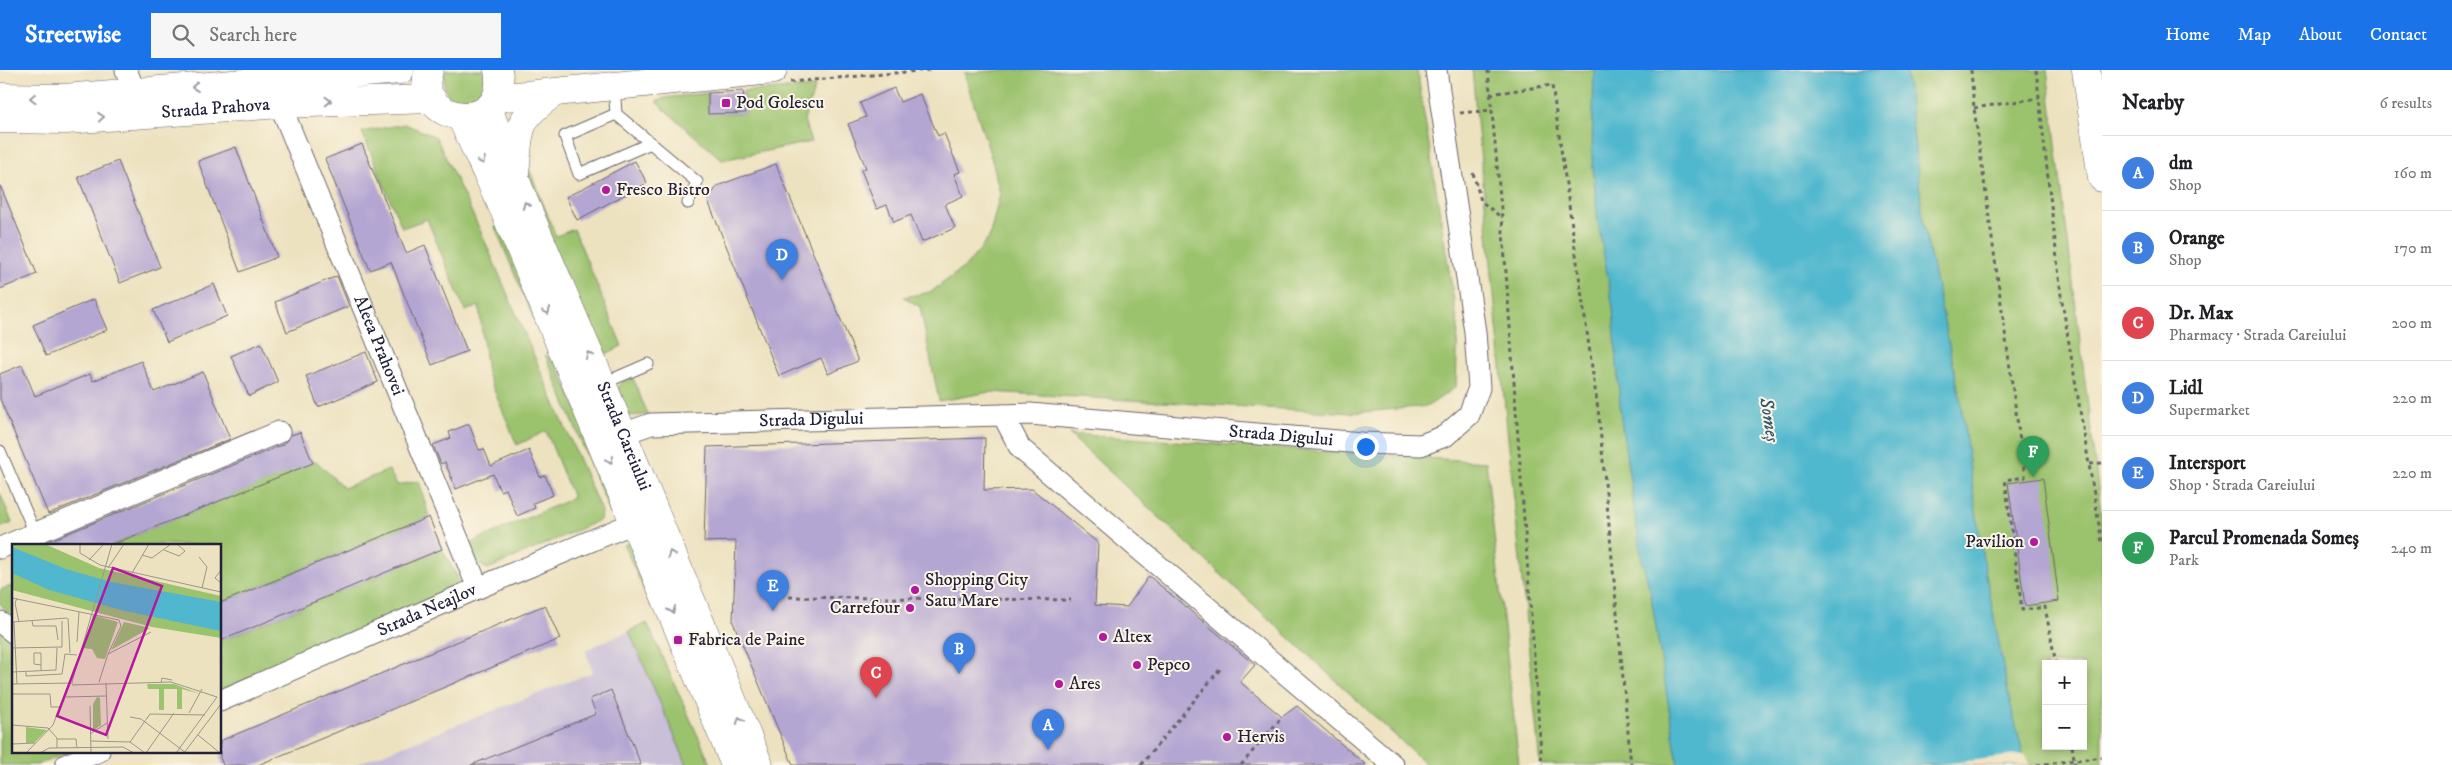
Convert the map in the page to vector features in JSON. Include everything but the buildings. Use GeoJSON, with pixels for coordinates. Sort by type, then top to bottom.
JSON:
{"type":"FeatureCollection","features":[{"type":"Feature","properties":{"kind":"main road","name":"Strada Prahova"},"geometry":{"type":"LineString","coordinates":[[0,96],[64,98],[130,81],[400,70]]}},
{"type":"Feature","properties":{"kind":"main road"},"geometry":{"type":"LineString","coordinates":[[429,70],[427,87],[432,99],[440,109],[450,115],[461,117],[473,116],[492,103],[554,93],[773,70]]}},
{"type":"Feature","properties":{"kind":"main road"},"geometry":{"type":"LineString","coordinates":[[492,103],[500,82],[498,70]]}},
{"type":"Feature","properties":{"kind":"main road"},"geometry":{"type":"LineString","coordinates":[[2086,70],[2102,178]]}},
{"type":"Feature","properties":{"kind":"main road"},"geometry":{"type":"LineString","coordinates":[[515,177],[518,140],[524,119],[534,106],[554,93]]}},
{"type":"Feature","properties":{"kind":"main road","name":"Strada Prahova"},"geometry":{"type":"LineString","coordinates":[[0,119],[66,120],[280,104],[432,99]]}},
{"type":"Feature","properties":{"kind":"main road","name":"Strada Careiului"},"geometry":{"type":"LineString","coordinates":[[492,103],[515,177],[759,765]]}},
{"type":"Feature","properties":{"kind":"main road","name":"Strada Careiului"},"geometry":{"type":"LineString","coordinates":[[461,117],[505,212],[636,522],[735,765]]}},
{"type":"Feature","properties":{"kind":"street","name":"Strada Digului"},"geometry":{"type":"LineString","coordinates":[[622,434],[651,424],[1030,414],[1361,444],[1421,445],[1445,436],[1469,415],[1479,388],[1475,332],[1436,70]]}},
{"type":"Feature","properties":{"kind":"street","name":"Aleea Prahovei"},"geometry":{"type":"LineString","coordinates":[[280,104],[478,588]]}},
{"type":"Feature","properties":{"kind":"street"},"geometry":{"type":"LineString","coordinates":[[1003,415],[1020,448],[1393,765]]}},
{"type":"Feature","properties":{"kind":"street"},"geometry":{"type":"LineString","coordinates":[[0,548],[279,432]]}},
{"type":"Feature","properties":{"kind":"street","name":"Strada Neajlov"},"geometry":{"type":"LineString","coordinates":[[221,701],[478,588],[636,522]]}},
{"type":"Feature","properties":{"kind":"street"},"geometry":{"type":"LineString","coordinates":[[0,622],[12,631]]}},
{"type":"Feature","properties":{"kind":"street"},"geometry":{"type":"LineString","coordinates":[[66,765],[98,752]]}},
{"type":"Feature","properties":{"kind":"lane"},"geometry":{"type":"LineString","coordinates":[[614,86],[616,114],[697,182],[688,202]]}},
{"type":"Feature","properties":{"kind":"lane"},"geometry":{"type":"LineString","coordinates":[[616,114],[565,136],[579,174],[651,143]]}},
{"type":"Feature","properties":{"kind":"lane"},"geometry":{"type":"LineString","coordinates":[[602,384],[648,364]]}},
{"type":"Feature","properties":{"kind":"lane"},"geometry":{"type":"LineString","coordinates":[[0,451],[35,533]]}},
{"type":"Feature","properties":{"kind":"path"},"geometry":{"type":"LineString","coordinates":[[1488,70],[1502,218],[1542,765]]}},
{"type":"Feature","properties":{"kind":"path"},"geometry":{"type":"LineString","coordinates":[[1971,70],[1974,108],[2025,476],[2005,480],[2022,610],[2045,607],[2055,660]]}},
{"type":"Feature","properties":{"kind":"path"},"geometry":{"type":"LineString","coordinates":[[2036,70],[2061,295],[2102,543]]}},
{"type":"Feature","properties":{"kind":"path"},"geometry":{"type":"LineString","coordinates":[[1490,94],[1552,85],[1599,417],[1631,765]]}},
{"type":"Feature","properties":{"kind":"path"},"geometry":{"type":"LineString","coordinates":[[1974,108],[2039,98]]}},
{"type":"Feature","properties":{"kind":"path"},"geometry":{"type":"LineString","coordinates":[[1454,114],[1492,110]]}},
{"type":"Feature","properties":{"kind":"path"},"geometry":{"type":"LineString","coordinates":[[2090,464],[2102,463]]}},
{"type":"Feature","properties":{"kind":"path"},"geometry":{"type":"LineString","coordinates":[[789,597],[1071,600]]}},
{"type":"Feature","properties":{"kind":"path"},"geometry":{"type":"LineString","coordinates":[[1141,765],[1221,668]]}},
{"type":"Feature","properties":{"kind":"path"},"geometry":{"type":"LineString","coordinates":[[1241,765],[1282,717]]}},
{"type":"Feature","properties":{"kind":"path"},"geometry":{"type":"LineString","coordinates":[[2073,750],[2075,765]]}},
{"type":"Feature","properties":{"kind":"path"},"geometry":{"type":"LineString","coordinates":[[2037,765],[2102,756]]}},
{"type":"Feature","properties":{"kind":"shaded area"},"geometry":{"type":"Polygon","coordinates":[[[629,631],[687,765],[354,765],[593,672],[585,650],[629,631]]]}},
{"type":"Feature","properties":{"kind":"green space"},"geometry":{"type":"Polygon","coordinates":[[[446,70],[486,70],[484,95],[467,102],[453,99],[448,95],[445,88],[446,70]]]}},
{"type":"Feature","properties":{"kind":"green space"},"geometry":{"type":"Polygon","coordinates":[[[1004,70],[1417,70],[1458,326],[1456,387],[1428,406],[1352,413],[990,392],[939,401],[920,307],[904,297],[931,292],[967,265],[989,238],[1000,194],[992,160],[964,73],[1004,70]]]}},
{"type":"Feature","properties":{"kind":"green space"},"geometry":{"type":"Polygon","coordinates":[[[1472,70],[2047,70],[2102,521],[2102,765],[1540,765],[1472,70]]]}},
{"type":"Feature","properties":{"kind":"green space"},"geometry":{"type":"Polygon","coordinates":[[[815,87],[804,120],[811,142],[722,160],[656,102],[664,98],[708,93],[708,113],[746,113],[743,91],[815,87]]]}},
{"type":"Feature","properties":{"kind":"green space"},"geometry":{"type":"Polygon","coordinates":[[[405,124],[436,137],[480,230],[601,511],[600,520],[488,569],[476,563],[470,543],[573,498],[546,431],[517,445],[487,373],[479,306],[465,311],[427,219],[402,228],[362,132],[405,124]]]}},
{"type":"Feature","properties":{"kind":"green space"},"geometry":{"type":"Polygon","coordinates":[[[466,146],[494,207],[487,211],[458,148],[466,146]]]}},
{"type":"Feature","properties":{"kind":"green space"},"geometry":{"type":"Polygon","coordinates":[[[528,166],[556,236],[574,229],[622,346],[601,356],[518,170],[528,166]]]}},
{"type":"Feature","properties":{"kind":"green space"},"geometry":{"type":"Polygon","coordinates":[[[502,224],[541,318],[535,322],[495,227],[502,224]]]}},
{"type":"Feature","properties":{"kind":"green space"},"geometry":{"type":"Polygon","coordinates":[[[545,354],[556,364],[624,511],[612,517],[545,354]]]}},
{"type":"Feature","properties":{"kind":"green space"},"geometry":{"type":"Polygon","coordinates":[[[633,378],[648,415],[626,416],[617,391],[621,382],[633,378]]]}},
{"type":"Feature","properties":{"kind":"green space"},"geometry":{"type":"Polygon","coordinates":[[[1069,434],[1486,462],[1519,765],[1427,765],[1069,434]]]}},
{"type":"Feature","properties":{"kind":"green space"},"geometry":{"type":"Polygon","coordinates":[[[316,461],[344,488],[389,470],[397,485],[419,481],[429,517],[221,603],[221,544],[113,544],[316,461]]]}},
{"type":"Feature","properties":{"kind":"green space"},"geometry":{"type":"Polygon","coordinates":[[[0,493],[12,523],[0,528],[0,493]]]}},
{"type":"Feature","properties":{"kind":"green space"},"geometry":{"type":"Polygon","coordinates":[[[631,542],[662,599],[651,606],[624,545],[631,542]]]}},
{"type":"Feature","properties":{"kind":"green space"},"geometry":{"type":"Polygon","coordinates":[[[442,549],[463,588],[221,692],[221,641],[442,549]]]}},
{"type":"Feature","properties":{"kind":"green space"},"geometry":{"type":"Polygon","coordinates":[[[12,586],[12,617],[0,604],[0,590],[12,586]]]}},
{"type":"Feature","properties":{"kind":"green space"},"geometry":{"type":"Polygon","coordinates":[[[0,622],[12,631],[12,752],[70,752],[37,765],[0,765],[0,622]]]}},
{"type":"Feature","properties":{"kind":"green space"},"geometry":{"type":"Polygon","coordinates":[[[647,623],[711,765],[687,765],[629,631],[647,623]]]}},
{"type":"Feature","properties":{"kind":"water","name":"Someș"},"geometry":{"type":"Polygon","coordinates":[[[1594,70],[1906,70],[1924,226],[1960,397],[1982,553],[2009,698],[2026,765],[1678,765],[1650,590],[1642,561],[1621,420],[1613,308],[1598,222],[1592,157],[1594,70]]]}},
{"type":"Feature","properties":{"kind":"pier"},"geometry":{"type":"Polygon","coordinates":[[[2025,754],[2028,765],[1936,765],[2025,754]]]}},
{"type":"Feature","properties":{"kind":"place","name":"Pod Golescu"},"geometry":{"type":"Point","coordinates":[726,103]}},
{"type":"Feature","properties":{"kind":"place","name":"Fresco Bistro"},"geometry":{"type":"Point","coordinates":[606,190]}},
{"type":"Feature","properties":{"kind":"place","name":"Lidl"},"geometry":{"type":"Point","coordinates":[782,280]}},
{"type":"Feature","properties":{"kind":"place","name":"Parcul Promenada Someș"},"geometry":{"type":"Point","coordinates":[2033,477]}},
{"type":"Feature","properties":{"kind":"place","name":"Pavilion"},"geometry":{"type":"Point","coordinates":[2034,542]}},
{"type":"Feature","properties":{"kind":"place","name":"Shopping City Satu Mare"},"geometry":{"type":"Point","coordinates":[915,590]}},
{"type":"Feature","properties":{"kind":"place","name":"Carrefour"},"geometry":{"type":"Point","coordinates":[910,608]}},
{"type":"Feature","properties":{"kind":"place","name":"Intersport"},"geometry":{"type":"Point","coordinates":[773,611]}},
{"type":"Feature","properties":{"kind":"place","name":"Altex"},"geometry":{"type":"Point","coordinates":[1103,637]}},
{"type":"Feature","properties":{"kind":"place","name":"Fabrica de Paine"},"geometry":{"type":"Point","coordinates":[678,640]}},
{"type":"Feature","properties":{"kind":"place","name":"Pepco"},"geometry":{"type":"Point","coordinates":[1137,665]}},
{"type":"Feature","properties":{"kind":"place","name":"Orange"},"geometry":{"type":"Point","coordinates":[959,674]}},
{"type":"Feature","properties":{"kind":"place","name":"Ares"},"geometry":{"type":"Point","coordinates":[1059,684]}},
{"type":"Feature","properties":{"kind":"place","name":"Dr. Max"},"geometry":{"type":"Point","coordinates":[876,698]}},
{"type":"Feature","properties":{"kind":"place","name":"Hervis"},"geometry":{"type":"Point","coordinates":[1227,737]}},
{"type":"Feature","properties":{"kind":"place","name":"dm"},"geometry":{"type":"Point","coordinates":[1048,750]}}]}
